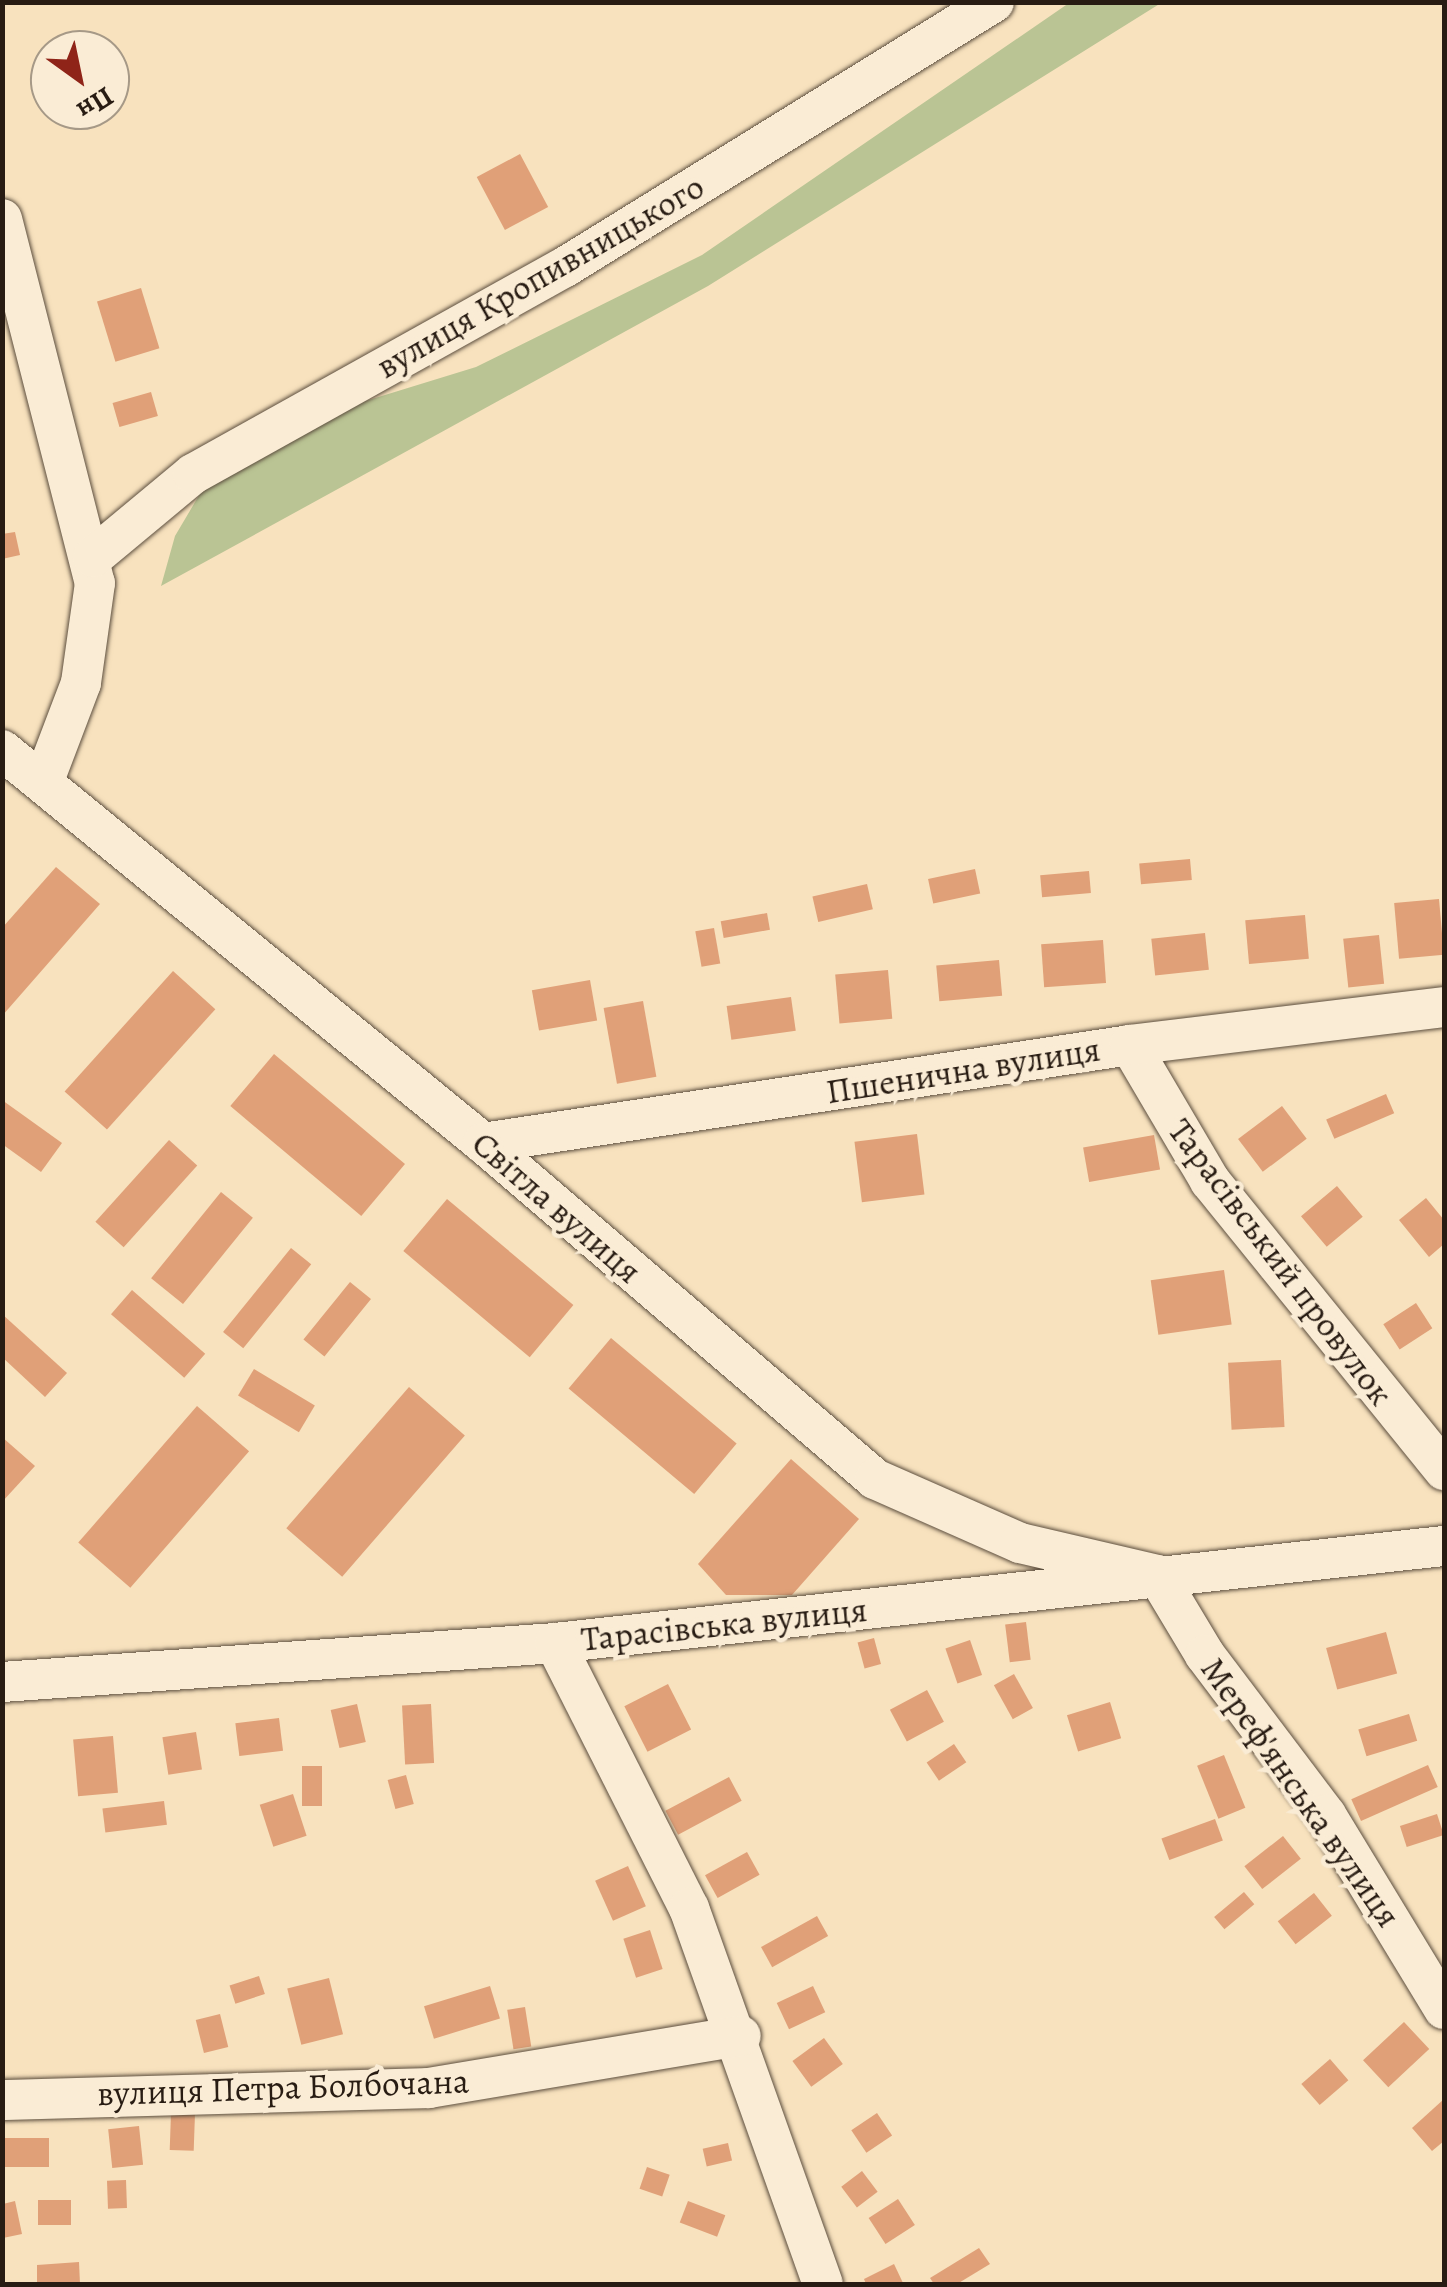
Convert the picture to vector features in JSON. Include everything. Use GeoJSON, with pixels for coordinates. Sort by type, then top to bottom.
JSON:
{"type":"FeatureCollection","features":[{"type":"Feature","properties":{"kind":"street","name":"вулиця Кропивницького"},"geometry":{"type":"LineString","coordinates":[[93,557],[193,474],[565,267],[994,2]]}},
{"type":"Feature","properties":{"kind":"street"},"geometry":{"type":"LineString","coordinates":[[2,219],[93,557],[97,603],[81,683],[46,778]]}},
{"type":"Feature","properties":{"kind":"street","name":"Світла вулиця"},"geometry":{"type":"LineString","coordinates":[[2,750],[46,778],[484,1143],[874,1478],[1020,1543],[1157,1575]]}},
{"type":"Feature","properties":{"kind":"street","name":"Пшенична вулиця"},"geometry":{"type":"LineString","coordinates":[[484,1143],[1130,1045],[1444,1007]]}},
{"type":"Feature","properties":{"kind":"street","name":"Тарасівський провулок"},"geometry":{"type":"LineString","coordinates":[[1130,1045],[1210,1180],[1444,1470]]}},
{"type":"Feature","properties":{"kind":"street","name":"Тарасівська вулиця"},"geometry":{"type":"LineString","coordinates":[[2,1682],[555,1643],[1444,1546]]}},
{"type":"Feature","properties":{"kind":"street","name":"Мереф'янська вулиця"},"geometry":{"type":"LineString","coordinates":[[1157,1575],[1205,1655],[1354,1857],[1444,2008]]}},
{"type":"Feature","properties":{"kind":"street"},"geometry":{"type":"LineString","coordinates":[[555,1643],[689,1908],[741,2036],[823,2284]]}},
{"type":"Feature","properties":{"kind":"street","name":"вулиця Петра Болбочана"},"geometry":{"type":"LineString","coordinates":[[2,2100],[429,2088],[741,2036]]}},
{"type":"Feature","properties":{"kind":"green space"},"geometry":{"type":"Polygon","coordinates":[[[1069,3],[1161,3],[708,286],[161,586],[175,536],[201,492],[346,407],[476,367],[702,255],[1069,3]]]}},
{"type":"Feature","properties":{"kind":"building"},"geometry":{"type":"Polygon","coordinates":[[[520,154],[548,207],[505,230],[477,177],[520,154]]]}},
{"type":"Feature","properties":{"kind":"building"},"geometry":{"type":"Polygon","coordinates":[[[141,288],[159,348],[115,362],[97,301],[141,288]]]}},
{"type":"Feature","properties":{"kind":"building"},"geometry":{"type":"Polygon","coordinates":[[[151,392],[158,416],[119,427],[113,403],[151,392]]]}},
{"type":"Feature","properties":{"kind":"building"},"geometry":{"type":"Polygon","coordinates":[[[15,532],[20,555],[2,559],[2,534],[15,532]]]}},
{"type":"Feature","properties":{"kind":"building"},"geometry":{"type":"Polygon","coordinates":[[[1190,859],[1192,880],[1141,884],[1139,863],[1190,859]]]}},
{"type":"Feature","properties":{"kind":"building"},"geometry":{"type":"Polygon","coordinates":[[[56,867],[100,904],[2,1016],[2,928],[56,867]]]}},
{"type":"Feature","properties":{"kind":"building"},"geometry":{"type":"Polygon","coordinates":[[[975,869],[980,893],[933,903],[928,879],[975,869]]]}},
{"type":"Feature","properties":{"kind":"building"},"geometry":{"type":"Polygon","coordinates":[[[1089,871],[1091,893],[1042,897],[1040,875],[1089,871]]]}},
{"type":"Feature","properties":{"kind":"building"},"geometry":{"type":"Polygon","coordinates":[[[867,884],[873,909],[818,922],[812,897],[867,884]]]}},
{"type":"Feature","properties":{"kind":"building"},"geometry":{"type":"Polygon","coordinates":[[[1439,899],[1444,955],[1399,959],[1394,903],[1439,899]]]}},
{"type":"Feature","properties":{"kind":"building"},"geometry":{"type":"Polygon","coordinates":[[[767,913],[770,930],[724,938],[721,921],[767,913]]]}},
{"type":"Feature","properties":{"kind":"building"},"geometry":{"type":"Polygon","coordinates":[[[1305,915],[1309,959],[1249,964],[1245,920],[1305,915]]]}},
{"type":"Feature","properties":{"kind":"building"},"geometry":{"type":"Polygon","coordinates":[[[714,928],[720,963],[702,967],[695,931],[714,928]]]}},
{"type":"Feature","properties":{"kind":"building"},"geometry":{"type":"Polygon","coordinates":[[[1205,933],[1209,970],[1155,975],[1151,939],[1205,933]]]}},
{"type":"Feature","properties":{"kind":"building"},"geometry":{"type":"Polygon","coordinates":[[[1379,935],[1384,984],[1348,987],[1343,939],[1379,935]]]}},
{"type":"Feature","properties":{"kind":"building"},"geometry":{"type":"Polygon","coordinates":[[[1103,940],[1106,983],[1044,987],[1041,944],[1103,940]]]}},
{"type":"Feature","properties":{"kind":"building"},"geometry":{"type":"Polygon","coordinates":[[[999,960],[1002,996],[939,1001],[936,965],[999,960]]]}},
{"type":"Feature","properties":{"kind":"building"},"geometry":{"type":"Polygon","coordinates":[[[888,970],[892,1019],[839,1023],[835,975],[888,970]]]}},
{"type":"Feature","properties":{"kind":"building"},"geometry":{"type":"Polygon","coordinates":[[[173,971],[215,1009],[107,1130],[65,1091],[173,971]]]}},
{"type":"Feature","properties":{"kind":"building"},"geometry":{"type":"Polygon","coordinates":[[[590,980],[597,1020],[539,1031],[532,990],[590,980]]]}},
{"type":"Feature","properties":{"kind":"building"},"geometry":{"type":"Polygon","coordinates":[[[791,997],[796,1031],[731,1040],[727,1006],[791,997]]]}},
{"type":"Feature","properties":{"kind":"building"},"geometry":{"type":"Polygon","coordinates":[[[643,1001],[656,1077],[617,1084],[604,1008],[643,1001]]]}},
{"type":"Feature","properties":{"kind":"building"},"geometry":{"type":"Polygon","coordinates":[[[274,1054],[405,1164],[361,1216],[230,1106],[274,1054]]]}},
{"type":"Feature","properties":{"kind":"building"},"geometry":{"type":"Polygon","coordinates":[[[1386,1094],[1394,1113],[1334,1139],[1326,1119],[1386,1094]]]}},
{"type":"Feature","properties":{"kind":"building"},"geometry":{"type":"Polygon","coordinates":[[[2,1100],[62,1143],[41,1172],[2,1144],[2,1100]]]}},
{"type":"Feature","properties":{"kind":"building"},"geometry":{"type":"Polygon","coordinates":[[[1282,1106],[1307,1139],[1263,1172],[1238,1139],[1282,1106]]]}},
{"type":"Feature","properties":{"kind":"building"},"geometry":{"type":"Polygon","coordinates":[[[917,1134],[924,1195],[862,1202],[854,1142],[917,1134]]]}},
{"type":"Feature","properties":{"kind":"building"},"geometry":{"type":"Polygon","coordinates":[[[1154,1135],[1160,1169],[1089,1182],[1083,1148],[1154,1135]]]}},
{"type":"Feature","properties":{"kind":"building"},"geometry":{"type":"Polygon","coordinates":[[[169,1140],[197,1165],[124,1247],[95,1222],[169,1140]]]}},
{"type":"Feature","properties":{"kind":"building"},"geometry":{"type":"Polygon","coordinates":[[[1337,1186],[1363,1217],[1327,1247],[1301,1216],[1337,1186]]]}},
{"type":"Feature","properties":{"kind":"building"},"geometry":{"type":"Polygon","coordinates":[[[221,1192],[253,1218],[183,1304],[151,1278],[221,1192]]]}},
{"type":"Feature","properties":{"kind":"building"},"geometry":{"type":"Polygon","coordinates":[[[1426,1198],[1444,1220],[1444,1244],[1429,1257],[1399,1220],[1426,1198]]]}},
{"type":"Feature","properties":{"kind":"building"},"geometry":{"type":"Polygon","coordinates":[[[447,1199],[573,1305],[530,1357],[403,1251],[447,1199]]]}},
{"type":"Feature","properties":{"kind":"building"},"geometry":{"type":"Polygon","coordinates":[[[291,1248],[311,1264],[243,1348],[223,1332],[291,1248]]]}},
{"type":"Feature","properties":{"kind":"building"},"geometry":{"type":"Polygon","coordinates":[[[1224,1270],[1232,1324],[1158,1335],[1151,1280],[1224,1270]]]}},
{"type":"Feature","properties":{"kind":"building"},"geometry":{"type":"Polygon","coordinates":[[[350,1282],[371,1299],[324,1357],[303,1340],[350,1282]]]}},
{"type":"Feature","properties":{"kind":"building"},"geometry":{"type":"Polygon","coordinates":[[[132,1290],[205,1354],[184,1378],[111,1314],[132,1290]]]}},
{"type":"Feature","properties":{"kind":"building"},"geometry":{"type":"Polygon","coordinates":[[[1416,1303],[1432,1328],[1400,1349],[1383,1324],[1416,1303]]]}},
{"type":"Feature","properties":{"kind":"building"},"geometry":{"type":"Polygon","coordinates":[[[2,1314],[67,1373],[45,1397],[2,1357],[2,1314]]]}},
{"type":"Feature","properties":{"kind":"building"},"geometry":{"type":"Polygon","coordinates":[[[611,1338],[737,1443],[694,1494],[569,1389],[611,1338]]]}},
{"type":"Feature","properties":{"kind":"building"},"geometry":{"type":"Polygon","coordinates":[[[1281,1360],[1285,1427],[1232,1430],[1228,1363],[1281,1360]]]}},
{"type":"Feature","properties":{"kind":"building"},"geometry":{"type":"Polygon","coordinates":[[[254,1369],[315,1406],[299,1432],[238,1396],[254,1369]]]}},
{"type":"Feature","properties":{"kind":"building"},"geometry":{"type":"Polygon","coordinates":[[[409,1387],[465,1436],[342,1577],[286,1528],[409,1387]]]}},
{"type":"Feature","properties":{"kind":"building"},"geometry":{"type":"Polygon","coordinates":[[[197,1406],[249,1451],[130,1588],[78,1543],[197,1406]]]}},
{"type":"Feature","properties":{"kind":"building"},"geometry":{"type":"Polygon","coordinates":[[[2,1437],[35,1466],[2,1502],[2,1437]]]}},
{"type":"Feature","properties":{"kind":"building"},"geometry":{"type":"Polygon","coordinates":[[[791,1459],[859,1519],[792,1595],[726,1595],[698,1564],[791,1459]]]}},
{"type":"Feature","properties":{"kind":"building"},"geometry":{"type":"Polygon","coordinates":[[[1026,1622],[1031,1660],[1010,1662],[1005,1625],[1026,1622]]]}},
{"type":"Feature","properties":{"kind":"building"},"geometry":{"type":"Polygon","coordinates":[[[1386,1632],[1397,1674],[1337,1690],[1326,1648],[1386,1632]]]}},
{"type":"Feature","properties":{"kind":"building"},"geometry":{"type":"Polygon","coordinates":[[[874,1638],[881,1664],[865,1668],[858,1642],[874,1638]]]}},
{"type":"Feature","properties":{"kind":"building"},"geometry":{"type":"Polygon","coordinates":[[[970,1640],[982,1675],[957,1683],[945,1648],[970,1640]]]}},
{"type":"Feature","properties":{"kind":"building"},"geometry":{"type":"Polygon","coordinates":[[[1014,1674],[1033,1708],[1013,1719],[994,1685],[1014,1674]]]}},
{"type":"Feature","properties":{"kind":"building"},"geometry":{"type":"Polygon","coordinates":[[[668,1684],[691,1729],[647,1752],[624,1706],[668,1684]]]}},
{"type":"Feature","properties":{"kind":"building"},"geometry":{"type":"Polygon","coordinates":[[[927,1690],[944,1722],[907,1742],[890,1710],[927,1690]]]}},
{"type":"Feature","properties":{"kind":"building"},"geometry":{"type":"Polygon","coordinates":[[[1110,1702],[1121,1738],[1078,1751],[1067,1715],[1110,1702]]]}},
{"type":"Feature","properties":{"kind":"building"},"geometry":{"type":"Polygon","coordinates":[[[357,1704],[366,1742],[339,1748],[331,1710],[357,1704]]]}},
{"type":"Feature","properties":{"kind":"building"},"geometry":{"type":"Polygon","coordinates":[[[431,1704],[434,1763],[405,1764],[402,1706],[431,1704]]]}},
{"type":"Feature","properties":{"kind":"building"},"geometry":{"type":"Polygon","coordinates":[[[1409,1714],[1417,1741],[1367,1756],[1358,1729],[1409,1714]]]}},
{"type":"Feature","properties":{"kind":"building"},"geometry":{"type":"Polygon","coordinates":[[[279,1718],[283,1751],[239,1756],[235,1723],[279,1718]]]}},
{"type":"Feature","properties":{"kind":"building"},"geometry":{"type":"Polygon","coordinates":[[[196,1732],[202,1770],[168,1775],[162,1737],[196,1732]]]}},
{"type":"Feature","properties":{"kind":"building"},"geometry":{"type":"Polygon","coordinates":[[[113,1736],[118,1793],[78,1796],[73,1739],[113,1736]]]}},
{"type":"Feature","properties":{"kind":"building"},"geometry":{"type":"Polygon","coordinates":[[[954,1744],[966,1762],[939,1781],[927,1762],[954,1744]]]}},
{"type":"Feature","properties":{"kind":"building"},"geometry":{"type":"Polygon","coordinates":[[[1224,1755],[1245,1808],[1218,1819],[1197,1766],[1224,1755]]]}},
{"type":"Feature","properties":{"kind":"building"},"geometry":{"type":"Polygon","coordinates":[[[1428,1765],[1438,1787],[1361,1821],[1351,1799],[1428,1765]]]}},
{"type":"Feature","properties":{"kind":"building"},"geometry":{"type":"Polygon","coordinates":[[[302,1766],[322,1766],[322,1806],[302,1806],[302,1766]]]}},
{"type":"Feature","properties":{"kind":"building"},"geometry":{"type":"Polygon","coordinates":[[[406,1775],[414,1804],[395,1809],[388,1780],[406,1775]]]}},
{"type":"Feature","properties":{"kind":"building"},"geometry":{"type":"Polygon","coordinates":[[[729,1777],[742,1801],[678,1835],[665,1811],[729,1777]]]}},
{"type":"Feature","properties":{"kind":"building"},"geometry":{"type":"Polygon","coordinates":[[[293,1794],[307,1836],[273,1847],[260,1805],[293,1794]]]}},
{"type":"Feature","properties":{"kind":"building"},"geometry":{"type":"Polygon","coordinates":[[[164,1801],[167,1825],[105,1832],[102,1809],[164,1801]]]}},
{"type":"Feature","properties":{"kind":"building"},"geometry":{"type":"Polygon","coordinates":[[[1437,1814],[1444,1835],[1407,1847],[1400,1826],[1437,1814]]]}},
{"type":"Feature","properties":{"kind":"building"},"geometry":{"type":"Polygon","coordinates":[[[1215,1819],[1223,1841],[1169,1860],[1161,1838],[1215,1819]]]}},
{"type":"Feature","properties":{"kind":"building"},"geometry":{"type":"Polygon","coordinates":[[[1283,1836],[1301,1859],[1262,1889],[1244,1866],[1283,1836]]]}},
{"type":"Feature","properties":{"kind":"building"},"geometry":{"type":"Polygon","coordinates":[[[747,1852],[760,1875],[718,1898],[705,1875],[747,1852]]]}},
{"type":"Feature","properties":{"kind":"building"},"geometry":{"type":"Polygon","coordinates":[[[628,1866],[646,1906],[613,1921],[595,1881],[628,1866]]]}},
{"type":"Feature","properties":{"kind":"building"},"geometry":{"type":"Polygon","coordinates":[[[1244,1892],[1254,1904],[1224,1929],[1214,1917],[1244,1892]]]}},
{"type":"Feature","properties":{"kind":"building"},"geometry":{"type":"Polygon","coordinates":[[[1314,1893],[1332,1916],[1296,1944],[1278,1921],[1314,1893]]]}},
{"type":"Feature","properties":{"kind":"building"},"geometry":{"type":"Polygon","coordinates":[[[817,1916],[828,1936],[772,1967],[761,1947],[817,1916]]]}},
{"type":"Feature","properties":{"kind":"building"},"geometry":{"type":"Polygon","coordinates":[[[650,1930],[663,1969],[636,1978],[623,1939],[650,1930]]]}},
{"type":"Feature","properties":{"kind":"building"},"geometry":{"type":"Polygon","coordinates":[[[259,1976],[265,1994],[235,2004],[230,1986],[259,1976]]]}},
{"type":"Feature","properties":{"kind":"building"},"geometry":{"type":"Polygon","coordinates":[[[329,1978],[343,2034],[301,2045],[287,1988],[329,1978]]]}},
{"type":"Feature","properties":{"kind":"building"},"geometry":{"type":"Polygon","coordinates":[[[490,1986],[500,2019],[434,2039],[424,2006],[490,1986]]]}},
{"type":"Feature","properties":{"kind":"building"},"geometry":{"type":"Polygon","coordinates":[[[813,1986],[825,2012],[789,2029],[777,2003],[813,1986]]]}},
{"type":"Feature","properties":{"kind":"building"},"geometry":{"type":"Polygon","coordinates":[[[525,2007],[531,2047],[513,2049],[507,2010],[525,2007]]]}},
{"type":"Feature","properties":{"kind":"building"},"geometry":{"type":"Polygon","coordinates":[[[220,2014],[228,2047],[204,2053],[196,2020],[220,2014]]]}},
{"type":"Feature","properties":{"kind":"building"},"geometry":{"type":"Polygon","coordinates":[[[1404,2022],[1429,2049],[1388,2087],[1363,2060],[1404,2022]]]}},
{"type":"Feature","properties":{"kind":"building"},"geometry":{"type":"Polygon","coordinates":[[[824,2038],[843,2064],[811,2087],[792,2061],[824,2038]]]}},
{"type":"Feature","properties":{"kind":"building"},"geometry":{"type":"Polygon","coordinates":[[[1330,2059],[1348,2080],[1320,2105],[1301,2084],[1330,2059]]]}},
{"type":"Feature","properties":{"kind":"building"},"geometry":{"type":"Polygon","coordinates":[[[1444,2099],[1444,2141],[1432,2151],[1412,2128],[1444,2099]]]}},
{"type":"Feature","properties":{"kind":"building"},"geometry":{"type":"Polygon","coordinates":[[[171,2113],[195,2114],[194,2151],[170,2150],[171,2113]]]}},
{"type":"Feature","properties":{"kind":"building"},"geometry":{"type":"Polygon","coordinates":[[[877,2113],[892,2135],[866,2153],[851,2130],[877,2113]]]}},
{"type":"Feature","properties":{"kind":"building"},"geometry":{"type":"Polygon","coordinates":[[[139,2126],[143,2165],[112,2168],[108,2129],[139,2126]]]}},
{"type":"Feature","properties":{"kind":"building"},"geometry":{"type":"Polygon","coordinates":[[[2,2138],[49,2138],[49,2167],[2,2167],[2,2138]]]}},
{"type":"Feature","properties":{"kind":"building"},"geometry":{"type":"Polygon","coordinates":[[[728,2143],[732,2161],[707,2166],[703,2149],[728,2143]]]}},
{"type":"Feature","properties":{"kind":"building"},"geometry":{"type":"Polygon","coordinates":[[[647,2167],[670,2175],[662,2197],[640,2189],[647,2167]]]}},
{"type":"Feature","properties":{"kind":"building"},"geometry":{"type":"Polygon","coordinates":[[[862,2171],[878,2192],[857,2207],[841,2187],[862,2171]]]}},
{"type":"Feature","properties":{"kind":"building"},"geometry":{"type":"Polygon","coordinates":[[[126,2180],[127,2208],[108,2209],[107,2181],[126,2180]]]}},
{"type":"Feature","properties":{"kind":"building"},"geometry":{"type":"Polygon","coordinates":[[[898,2199],[915,2225],[886,2244],[869,2218],[898,2199]]]}},
{"type":"Feature","properties":{"kind":"building"},"geometry":{"type":"Polygon","coordinates":[[[38,2200],[71,2200],[71,2225],[38,2225],[38,2200]]]}},
{"type":"Feature","properties":{"kind":"building"},"geometry":{"type":"Polygon","coordinates":[[[15,2201],[22,2234],[3,2238],[3,2204],[15,2201]]]}},
{"type":"Feature","properties":{"kind":"building"},"geometry":{"type":"Polygon","coordinates":[[[688,2201],[725,2215],[717,2237],[680,2222],[688,2201]]]}},
{"type":"Feature","properties":{"kind":"building"},"geometry":{"type":"Polygon","coordinates":[[[979,2248],[990,2264],[957,2284],[934,2284],[930,2278],[979,2248]]]}},
{"type":"Feature","properties":{"kind":"building"},"geometry":{"type":"Polygon","coordinates":[[[79,2262],[80,2284],[37,2284],[37,2265],[79,2262]]]}},
{"type":"Feature","properties":{"kind":"building"},"geometry":{"type":"Polygon","coordinates":[[[894,2264],[903,2283],[866,2284],[864,2279],[894,2264]]]}}]}
